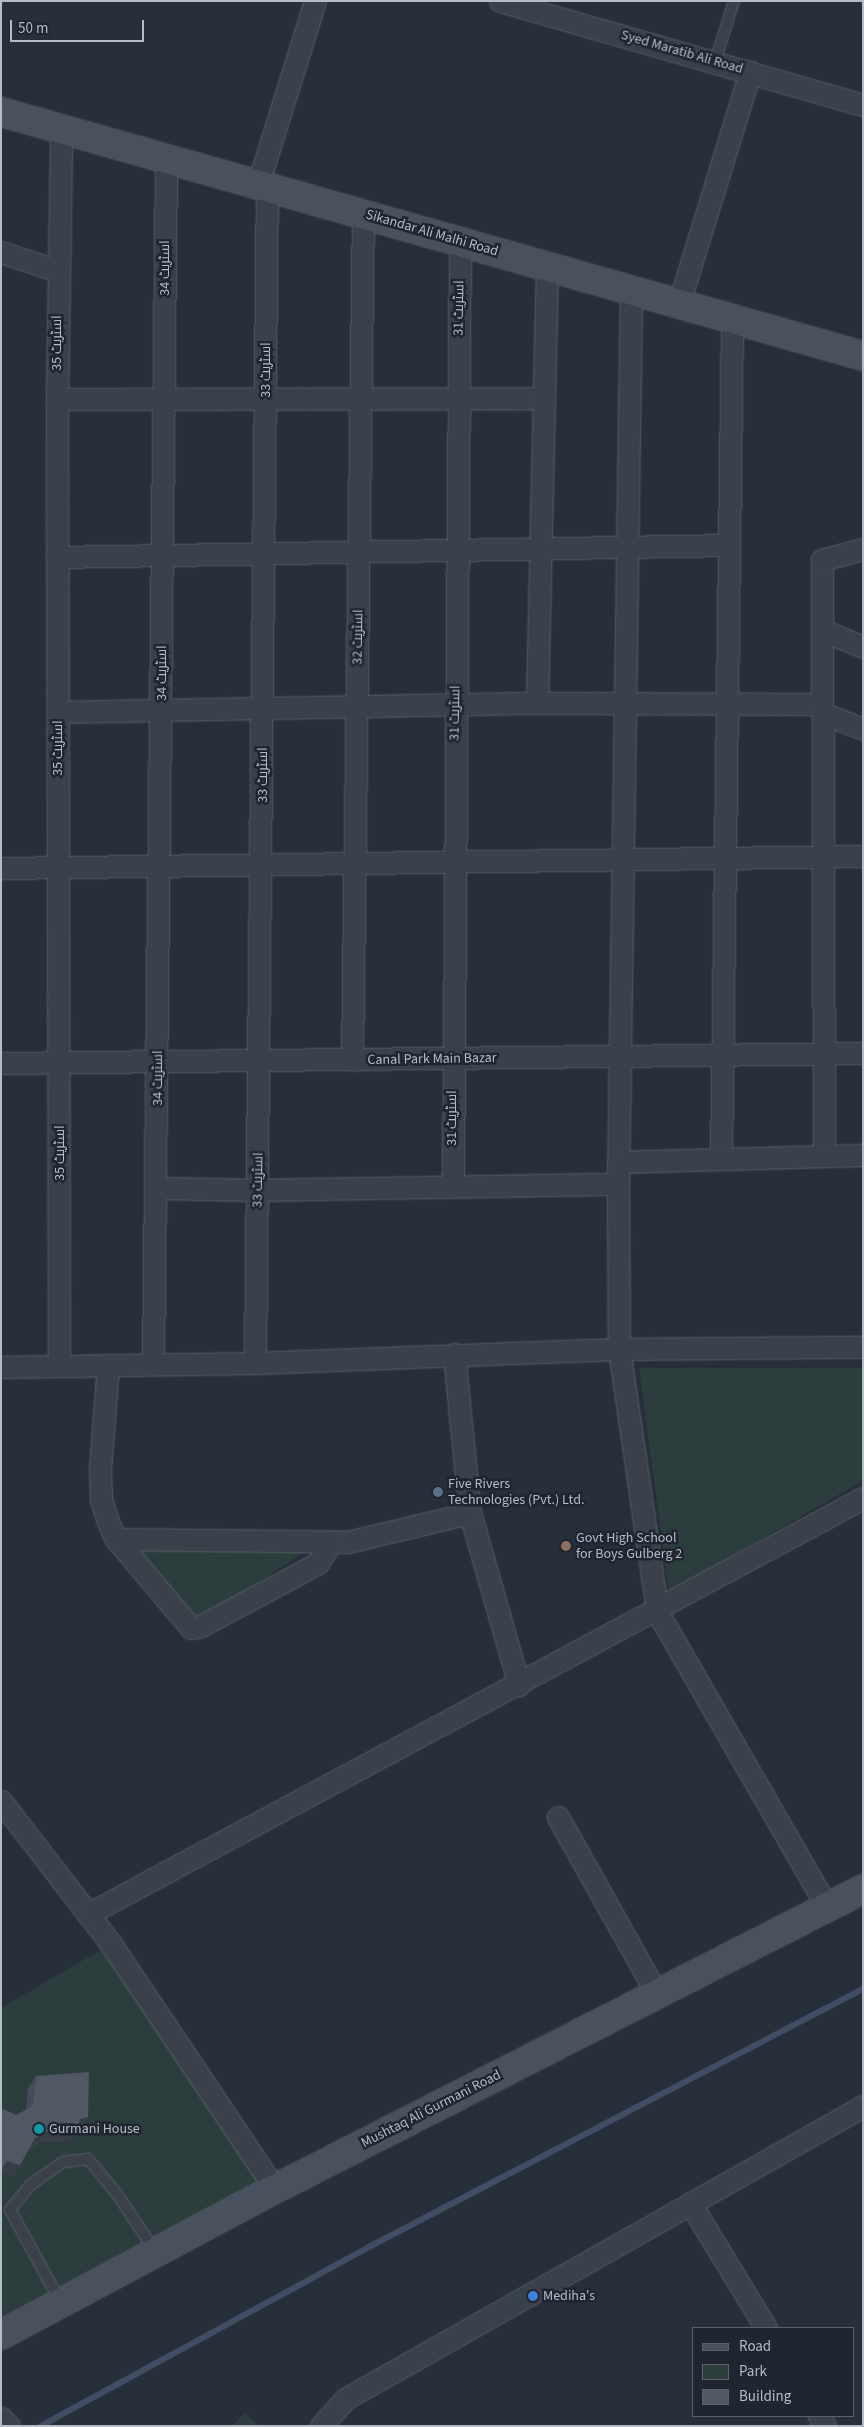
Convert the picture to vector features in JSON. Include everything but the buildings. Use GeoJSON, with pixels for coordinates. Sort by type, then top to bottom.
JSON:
{"type":"FeatureCollection","features":[{"type":"Feature","properties":{"kind":"street","name":"اسٹریٹ 33"},"geometry":{"type":"LineString","coordinates":[[255,1363],[261,1061],[265,398],[263,185],[315,1]]}},
{"type":"Feature","properties":{"kind":"street","name":"Syed Maratib Ali Road"},"geometry":{"type":"LineString","coordinates":[[500,1],[542,7],[715,62],[863,105]]}},
{"type":"Feature","properties":{"kind":"street"},"geometry":{"type":"LineString","coordinates":[[679,303],[750,72]]}},
{"type":"Feature","properties":{"kind":"street","name":"Sikandar Ali Malhi Road"},"geometry":{"type":"LineString","coordinates":[[1,112],[460,240],[863,356]]}},
{"type":"Feature","properties":{"kind":"street","name":"اسٹریٹ 35"},"geometry":{"type":"LineString","coordinates":[[59,1366],[60,1062],[57,399],[60,130]]}},
{"type":"Feature","properties":{"kind":"street","name":"اسٹریٹ 34"},"geometry":{"type":"LineString","coordinates":[[154,1364],[166,159]]}},
{"type":"Feature","properties":{"kind":"street","name":"اسٹریٹ 32"},"geometry":{"type":"LineString","coordinates":[[352,1060],[363,213]]}},
{"type":"Feature","properties":{"kind":"street","name":"اسٹریٹ 31"},"geometry":{"type":"LineString","coordinates":[[453,1186],[452,1059],[460,240]]}},
{"type":"Feature","properties":{"kind":"street"},"geometry":{"type":"LineString","coordinates":[[1,252],[58,271]]}},
{"type":"Feature","properties":{"kind":"street"},"geometry":{"type":"LineString","coordinates":[[537,703],[547,265]]}},
{"type":"Feature","properties":{"kind":"street"},"geometry":{"type":"LineString","coordinates":[[631,290],[622,1055],[618,1162],[619,1349],[657,1611],[827,1907]]}},
{"type":"Feature","properties":{"kind":"street"},"geometry":{"type":"LineString","coordinates":[[721,1159],[732,319]]}},
{"type":"Feature","properties":{"kind":"street"},"geometry":{"type":"LineString","coordinates":[[57,399],[544,398]]}},
{"type":"Feature","properties":{"kind":"street"},"geometry":{"type":"LineString","coordinates":[[57,557],[163,552],[729,545]]}},
{"type":"Feature","properties":{"kind":"street"},"geometry":{"type":"LineString","coordinates":[[824,1155],[822,1053],[822,560],[863,549]]}},
{"type":"Feature","properties":{"kind":"street"},"geometry":{"type":"LineString","coordinates":[[822,630],[863,647]]}},
{"type":"Feature","properties":{"kind":"street"},"geometry":{"type":"LineString","coordinates":[[58,712],[537,703],[726,704],[822,708],[863,729]]}},
{"type":"Feature","properties":{"kind":"street"},"geometry":{"type":"LineString","coordinates":[[1,868],[863,856]]}},
{"type":"Feature","properties":{"kind":"street","name":"Canal Park Main Bazar"},"geometry":{"type":"LineString","coordinates":[[1,1063],[863,1053]]}},
{"type":"Feature","properties":{"kind":"street"},"geometry":{"type":"LineString","coordinates":[[618,1162],[863,1154]]}},
{"type":"Feature","properties":{"kind":"street"},"geometry":{"type":"LineString","coordinates":[[157,1188],[258,1190],[618,1184]]}},
{"type":"Feature","properties":{"kind":"street"},"geometry":{"type":"LineString","coordinates":[[1,1367],[255,1363],[619,1349],[863,1347]]}},
{"type":"Feature","properties":{"kind":"street"},"geometry":{"type":"LineString","coordinates":[[454,1354],[470,1513],[519,1685]]}},
{"type":"Feature","properties":{"kind":"street"},"geometry":{"type":"LineString","coordinates":[[108,1365],[100,1468],[101,1500],[116,1539],[191,1628],[201,1626],[318,1563],[331,1542]]}},
{"type":"Feature","properties":{"kind":"street"},"geometry":{"type":"LineString","coordinates":[[88,1914],[657,1611],[863,1498]]}},
{"type":"Feature","properties":{"kind":"street"},"geometry":{"type":"LineString","coordinates":[[116,1539],[331,1542],[359,1540],[470,1513]]}},
{"type":"Feature","properties":{"kind":"street"},"geometry":{"type":"LineString","coordinates":[[1,1801],[88,1914],[275,2189]]}},
{"type":"Feature","properties":{"kind":"street"},"geometry":{"type":"LineString","coordinates":[[558,1817],[657,1994]]}},
{"type":"Feature","properties":{"kind":"street","name":"Mushtaq Ali Gurmani Road"},"geometry":{"type":"LineString","coordinates":[[1,2335],[275,2189],[863,1888]]}},
{"type":"Feature","properties":{"kind":"street"},"geometry":{"type":"LineString","coordinates":[[321,2426],[345,2398],[863,2106]]}},
{"type":"Feature","properties":{"kind":"street"},"geometry":{"type":"LineString","coordinates":[[690,2203],[765,2327]]}},
{"type":"Feature","properties":{"kind":"lane"},"geometry":{"type":"LineString","coordinates":[[715,62],[734,1]]}},
{"type":"Feature","properties":{"kind":"lane"},"geometry":{"type":"LineString","coordinates":[[61,2303],[10,2210],[30,2185],[63,2162],[88,2159],[117,2194],[156,2252]]}},
{"type":"Feature","properties":{"kind":"green space"},"geometry":{"type":"Polygon","coordinates":[[[639,1368],[863,1368],[863,1481],[669,1592],[639,1368]]]}},
{"type":"Feature","properties":{"kind":"green space"},"geometry":{"type":"Polygon","coordinates":[[[134,1545],[307,1550],[203,1620],[193,1621],[134,1545]]]}},
{"type":"Feature","properties":{"kind":"green space"},"geometry":{"type":"Polygon","coordinates":[[[111,1944],[275,2189],[1,2335],[1,2008],[111,1944]]]}},
{"type":"Feature","properties":{"kind":"green space"},"geometry":{"type":"Polygon","coordinates":[[[245,2412],[258,2426],[232,2426],[245,2412]]]}},
{"type":"Feature","properties":{"kind":"waterway"},"geometry":{"type":"LineString","coordinates":[[41,2426],[369,2247],[863,1989]]}},
{"type":"Feature","properties":{"kind":"place","name":"Five Rivers Technologies (Pvt.) Ltd."},"geometry":{"type":"Point","coordinates":[438,1492]}},
{"type":"Feature","properties":{"kind":"place","name":"Govt High School for Boys Gulberg 2"},"geometry":{"type":"Point","coordinates":[566,1546]}},
{"type":"Feature","properties":{"kind":"place","name":"Gurmani House"},"geometry":{"type":"Point","coordinates":[39,2129]}},
{"type":"Feature","properties":{"kind":"place","name":"Mediha's"},"geometry":{"type":"Point","coordinates":[533,2296]}}]}
